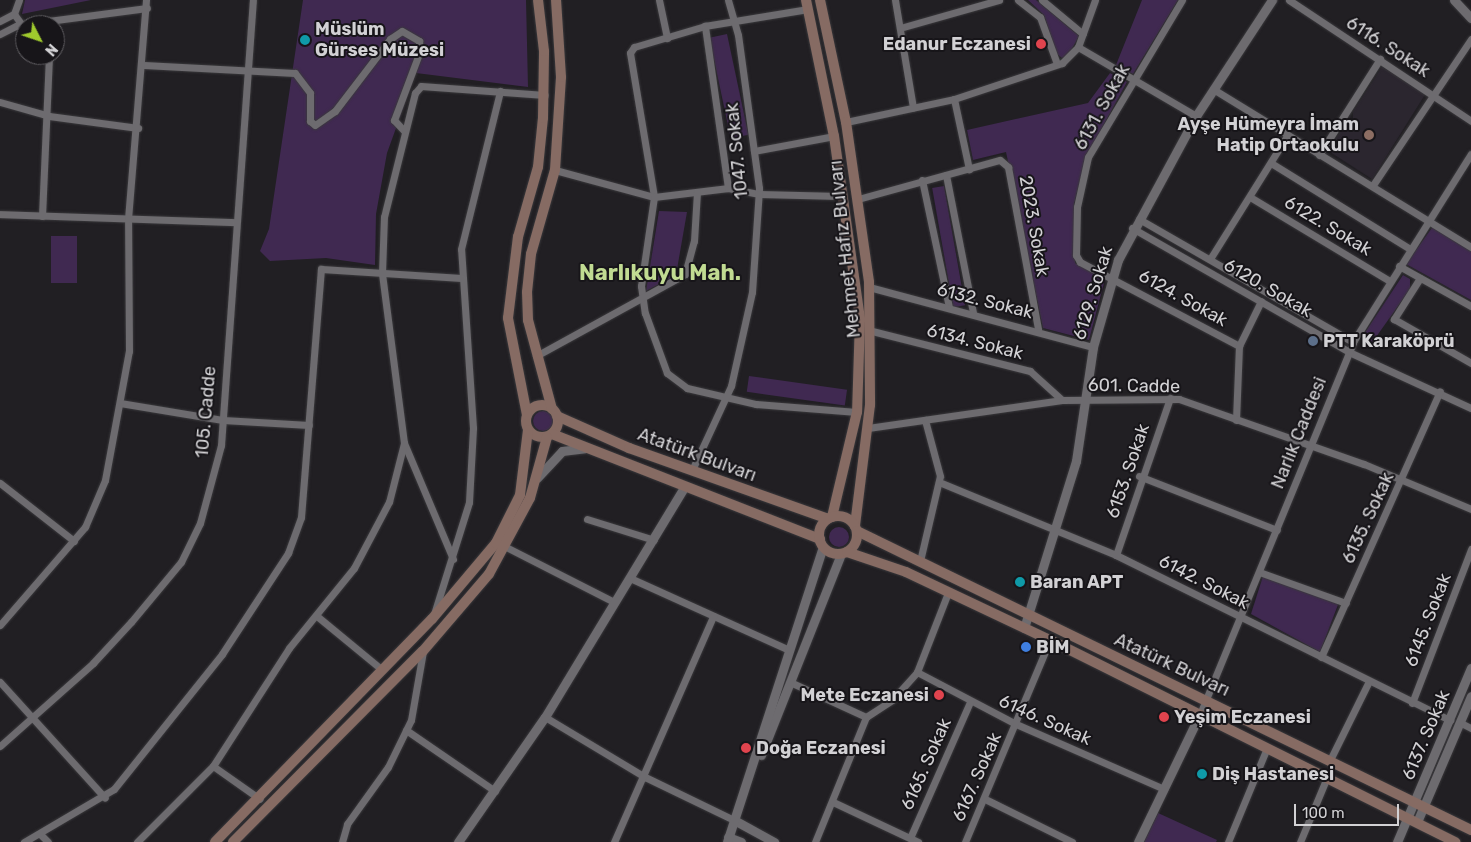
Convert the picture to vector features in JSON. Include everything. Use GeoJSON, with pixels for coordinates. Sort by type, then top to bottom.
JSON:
{"type":"FeatureCollection","features":[{"type":"Feature","properties":{"kind":"main road"},"geometry":{"type":"LineString","coordinates":[[215,842],[260,799],[380,669],[432,619],[496,544],[520,495],[528,430],[527,415],[508,318],[518,237],[538,167],[545,95],[538,0]]}},
{"type":"Feature","properties":{"kind":"main road"},"geometry":{"type":"LineString","coordinates":[[233,842],[423,651],[490,574],[506,547],[537,478],[555,413],[536,356],[528,320],[530,254],[555,170],[561,77],[556,0]]}},
{"type":"Feature","properties":{"kind":"main road","name":"Mehmet Hafız Bulvarı"},"geometry":{"type":"LineString","coordinates":[[820,0],[846,122],[869,287],[872,332],[868,428],[854,511],[856,529]]}},
{"type":"Feature","properties":{"kind":"main road","name":"Mehmet Hafız Bulvarı"},"geometry":{"type":"LineString","coordinates":[[807,4],[834,136],[840,196],[860,319],[857,412],[830,518]]}},
{"type":"Feature","properties":{"kind":"main road"},"geometry":{"type":"LineString","coordinates":[[527,415],[538,406],[555,413]]}},
{"type":"Feature","properties":{"kind":"main road","name":"Atatürk Bulvarı"},"geometry":{"type":"LineString","coordinates":[[555,413],[692,470],[830,518]]}},
{"type":"Feature","properties":{"kind":"main road","name":"Atatürk Bulvarı"},"geometry":{"type":"LineString","coordinates":[[528,430],[549,435],[685,486],[821,543]]}},
{"type":"Feature","properties":{"kind":"main road"},"geometry":{"type":"LineString","coordinates":[[843,516],[856,529],[856,544],[844,553],[821,543],[830,518],[843,516]]}},
{"type":"Feature","properties":{"kind":"main road","name":"Atatürk Bulvarı"},"geometry":{"type":"LineString","coordinates":[[856,529],[1030,616],[1207,699],[1471,830]]}},
{"type":"Feature","properties":{"kind":"main road","name":"Atatürk Bulvarı"},"geometry":{"type":"LineString","coordinates":[[844,553],[906,572],[947,595],[1050,640],[1456,842]]}},
{"type":"Feature","properties":{"kind":"street"},"geometry":{"type":"LineString","coordinates":[[0,21],[14,14],[19,0]]}},
{"type":"Feature","properties":{"kind":"street"},"geometry":{"type":"LineString","coordinates":[[0,625],[74,541],[95,509],[105,480],[129,351],[128,219],[144,65],[146,0]]}},
{"type":"Feature","properties":{"kind":"street","name":"105. Cadde"},"geometry":{"type":"LineString","coordinates":[[0,746],[93,663],[180,562],[211,489],[223,420],[234,222],[253,0]]}},
{"type":"Feature","properties":{"kind":"street"},"geometry":{"type":"LineString","coordinates":[[658,0],[667,38]]}},
{"type":"Feature","properties":{"kind":"street","name":"1047. Sokak"},"geometry":{"type":"LineString","coordinates":[[692,470],[727,396],[752,292],[759,194],[734,24],[728,0]]}},
{"type":"Feature","properties":{"kind":"street"},"geometry":{"type":"LineString","coordinates":[[894,0],[913,107]]}},
{"type":"Feature","properties":{"kind":"street"},"geometry":{"type":"LineString","coordinates":[[900,28],[999,0]]}},
{"type":"Feature","properties":{"kind":"street"},"geometry":{"type":"LineString","coordinates":[[1018,0],[1040,17],[1057,64]]}},
{"type":"Feature","properties":{"kind":"street"},"geometry":{"type":"LineString","coordinates":[[1042,0],[1083,34]]}},
{"type":"Feature","properties":{"kind":"street"},"geometry":{"type":"LineString","coordinates":[[846,122],[954,98],[1057,64],[1078,47],[1095,0]]}},
{"type":"Feature","properties":{"kind":"street","name":"6131. Sokak"},"geometry":{"type":"LineString","coordinates":[[1112,276],[1080,262],[1078,206],[1088,157],[1182,0]]}},
{"type":"Feature","properties":{"kind":"street","name":"6129. Sokak"},"geometry":{"type":"LineString","coordinates":[[1024,628],[1030,616],[1076,461],[1082,399],[1093,347],[1112,276],[1132,228],[1196,116],[1272,0]]}},
{"type":"Feature","properties":{"kind":"street","name":"6116. Sokak"},"geometry":{"type":"LineString","coordinates":[[1289,0],[1471,121]]}},
{"type":"Feature","properties":{"kind":"street"},"geometry":{"type":"LineString","coordinates":[[1454,0],[1471,18]]}},
{"type":"Feature","properties":{"kind":"street"},"geometry":{"type":"LineString","coordinates":[[807,4],[734,24],[705,26],[634,47],[630,53],[654,197],[641,286],[643,300],[673,382],[727,396],[857,412]]}},
{"type":"Feature","properties":{"kind":"street"},"geometry":{"type":"LineString","coordinates":[[65,19],[147,8]]}},
{"type":"Feature","properties":{"kind":"street"},"geometry":{"type":"LineString","coordinates":[[0,34],[15,26]]}},
{"type":"Feature","properties":{"kind":"street"},"geometry":{"type":"LineString","coordinates":[[705,26],[728,188]]}},
{"type":"Feature","properties":{"kind":"street"},"geometry":{"type":"LineString","coordinates":[[144,65],[295,73],[303,79],[310,93],[310,122],[315,125],[335,111],[390,39],[402,31],[412,34],[420,51],[394,120],[405,132]]}},
{"type":"Feature","properties":{"kind":"street"},"geometry":{"type":"LineString","coordinates":[[1373,185],[1471,39]]}},
{"type":"Feature","properties":{"kind":"street"},"geometry":{"type":"LineString","coordinates":[[1078,47],[1196,116]]}},
{"type":"Feature","properties":{"kind":"street"},"geometry":{"type":"LineString","coordinates":[[1319,155],[1380,59]]}},
{"type":"Feature","properties":{"kind":"street"},"geometry":{"type":"LineString","coordinates":[[42,216],[49,116],[49,65]]}},
{"type":"Feature","properties":{"kind":"street"},"geometry":{"type":"LineString","coordinates":[[453,559],[404,443],[382,273],[384,217],[414,93],[421,86],[500,90],[545,95]]}},
{"type":"Feature","properties":{"kind":"street"},"geometry":{"type":"LineString","coordinates":[[1213,89],[1287,136],[1373,185],[1471,247]]}},
{"type":"Feature","properties":{"kind":"street"},"geometry":{"type":"LineString","coordinates":[[432,619],[470,502],[473,428],[461,249],[500,90]]}},
{"type":"Feature","properties":{"kind":"street"},"geometry":{"type":"LineString","coordinates":[[954,98],[969,168]]}},
{"type":"Feature","properties":{"kind":"street"},"geometry":{"type":"LineString","coordinates":[[0,102],[49,116],[138,128]]}},
{"type":"Feature","properties":{"kind":"street"},"geometry":{"type":"LineString","coordinates":[[754,151],[834,136]]}},
{"type":"Feature","properties":{"kind":"street"},"geometry":{"type":"LineString","coordinates":[[1210,259],[1287,136]]}},
{"type":"Feature","properties":{"kind":"street","name":"Narlık Caddesi"},"geometry":{"type":"LineString","coordinates":[[1200,714],[1262,573],[1308,444],[1353,342],[1471,154]]}},
{"type":"Feature","properties":{"kind":"street","name":"2023. Sokak"},"geometry":{"type":"LineString","coordinates":[[858,199],[1000,160],[1008,167],[1038,330]]}},
{"type":"Feature","properties":{"kind":"street"},"geometry":{"type":"LineString","coordinates":[[1271,162],[1410,249]]}},
{"type":"Feature","properties":{"kind":"street"},"geometry":{"type":"LineString","coordinates":[[555,170],[654,197],[728,188],[759,194],[840,196]]}},
{"type":"Feature","properties":{"kind":"street"},"geometry":{"type":"LineString","coordinates":[[946,175],[973,313]]}},
{"type":"Feature","properties":{"kind":"street"},"geometry":{"type":"LineString","coordinates":[[922,180],[949,307]]}},
{"type":"Feature","properties":{"kind":"street"},"geometry":{"type":"LineString","coordinates":[[536,356],[643,300],[690,270],[697,192]]}},
{"type":"Feature","properties":{"kind":"street","name":"6122. Sokak"},"geometry":{"type":"LineString","coordinates":[[1250,197],[1390,281]]}},
{"type":"Feature","properties":{"kind":"street"},"geometry":{"type":"LineString","coordinates":[[0,214],[234,222]]}},
{"type":"Feature","properties":{"kind":"street"},"geometry":{"type":"LineString","coordinates":[[1139,218],[1353,342]]}},
{"type":"Feature","properties":{"kind":"street","name":"6120. Sokak"},"geometry":{"type":"LineString","coordinates":[[1132,228],[1349,352],[1440,391],[1471,408]]}},
{"type":"Feature","properties":{"kind":"street"},"geometry":{"type":"LineString","coordinates":[[24,842],[105,798],[222,654],[288,552],[301,517],[310,425],[317,274],[324,266],[382,273],[462,278]]}},
{"type":"Feature","properties":{"kind":"street"},"geometry":{"type":"LineString","coordinates":[[1399,266],[1471,306]]}},
{"type":"Feature","properties":{"kind":"street","name":"6124. Sokak"},"geometry":{"type":"LineString","coordinates":[[1112,276],[1239,346]]}},
{"type":"Feature","properties":{"kind":"street"},"geometry":{"type":"LineString","coordinates":[[1420,278],[1394,319],[1471,363]]}},
{"type":"Feature","properties":{"kind":"street","name":"6132. Sokak"},"geometry":{"type":"LineString","coordinates":[[869,287],[1038,330],[1093,347]]}},
{"type":"Feature","properties":{"kind":"street","name":"6124. Sokak"},"geometry":{"type":"LineString","coordinates":[[1236,420],[1239,346],[1261,301]]}},
{"type":"Feature","properties":{"kind":"street","name":"6134. Sokak"},"geometry":{"type":"LineString","coordinates":[[872,332],[1030,371],[1062,400]]}},
{"type":"Feature","properties":{"kind":"street","name":"6135. Sokak"},"geometry":{"type":"LineString","coordinates":[[1321,656],[1402,480],[1440,391]]}},
{"type":"Feature","properties":{"kind":"street","name":"601. Cadde"},"geometry":{"type":"LineString","coordinates":[[868,428],[1062,400],[1170,398],[1308,444],[1471,508]]}},
{"type":"Feature","properties":{"kind":"street","name":"6153. Sokak"},"geometry":{"type":"LineString","coordinates":[[1116,554],[1139,476],[1170,398]]}},
{"type":"Feature","properties":{"kind":"street"},"geometry":{"type":"LineString","coordinates":[[120,403],[223,420],[310,425]]}},
{"type":"Feature","properties":{"kind":"street"},"geometry":{"type":"LineString","coordinates":[[920,561],[940,482],[925,420]]}},
{"type":"Feature","properties":{"kind":"street"},"geometry":{"type":"LineString","coordinates":[[137,842],[214,766],[289,648],[318,617],[374,536],[389,502],[404,443]]}},
{"type":"Feature","properties":{"kind":"street"},"geometry":{"type":"LineString","coordinates":[[537,478],[562,451],[585,448]]}},
{"type":"Feature","properties":{"kind":"street"},"geometry":{"type":"LineString","coordinates":[[1139,476],[1277,530]]}},
{"type":"Feature","properties":{"kind":"street","name":"6142. Sokak"},"geometry":{"type":"LineString","coordinates":[[940,482],[1116,554],[1412,703],[1450,720]]}},
{"type":"Feature","properties":{"kind":"street"},"geometry":{"type":"LineString","coordinates":[[1,486],[74,541]]}},
{"type":"Feature","properties":{"kind":"street"},"geometry":{"type":"LineString","coordinates":[[460,841],[545,716],[614,602],[632,578],[685,486]]}},
{"type":"Feature","properties":{"kind":"street"},"geometry":{"type":"LineString","coordinates":[[587,519],[654,540]]}},
{"type":"Feature","properties":{"kind":"street"},"geometry":{"type":"LineString","coordinates":[[741,842],[728,839],[789,650],[821,543]]}},
{"type":"Feature","properties":{"kind":"street"},"geometry":{"type":"LineString","coordinates":[[506,547],[614,602]]}},
{"type":"Feature","properties":{"kind":"street","name":"6145. Sokak"},"geometry":{"type":"LineString","coordinates":[[1412,703],[1471,549]]}},
{"type":"Feature","properties":{"kind":"street"},"geometry":{"type":"LineString","coordinates":[[734,820],[844,553]]}},
{"type":"Feature","properties":{"kind":"street"},"geometry":{"type":"LineString","coordinates":[[1262,573],[1346,603]]}},
{"type":"Feature","properties":{"kind":"street"},"geometry":{"type":"LineString","coordinates":[[632,578],[789,650]]}},
{"type":"Feature","properties":{"kind":"street"},"geometry":{"type":"LineString","coordinates":[[815,842],[833,802],[866,717],[892,700],[917,672],[947,595]]}},
{"type":"Feature","properties":{"kind":"street"},"geometry":{"type":"LineString","coordinates":[[614,842],[645,777],[713,616]]}},
{"type":"Feature","properties":{"kind":"street"},"geometry":{"type":"LineString","coordinates":[[318,617],[380,669]]}},
{"type":"Feature","properties":{"kind":"street","name":"6167. Sokak"},"geometry":{"type":"LineString","coordinates":[[965,842],[985,799],[1050,640]]}},
{"type":"Feature","properties":{"kind":"street"},"geometry":{"type":"LineString","coordinates":[[342,842],[347,824],[388,767],[406,730],[419,693],[423,651]]}},
{"type":"Feature","properties":{"kind":"street","name":"6137. Sokak"},"geometry":{"type":"LineString","coordinates":[[1397,842],[1471,668]]}},
{"type":"Feature","properties":{"kind":"street","name":"6146. Sokak"},"geometry":{"type":"LineString","coordinates":[[917,672],[970,702],[1016,724],[1164,789]]}},
{"type":"Feature","properties":{"kind":"street"},"geometry":{"type":"LineString","coordinates":[[1330,760],[1369,681]]}},
{"type":"Feature","properties":{"kind":"street"},"geometry":{"type":"LineString","coordinates":[[0,682],[34,717],[105,798]]}},
{"type":"Feature","properties":{"kind":"street"},"geometry":{"type":"LineString","coordinates":[[790,682],[866,717]]}},
{"type":"Feature","properties":{"kind":"street","name":"6137. Sokak"},"geometry":{"type":"LineString","coordinates":[[1417,822],[1471,696]]}},
{"type":"Feature","properties":{"kind":"street","name":"6165. Sokak"},"geometry":{"type":"LineString","coordinates":[[910,838],[970,702]]}},
{"type":"Feature","properties":{"kind":"street"},"geometry":{"type":"LineString","coordinates":[[1138,842],[1200,714]]}},
{"type":"Feature","properties":{"kind":"street"},"geometry":{"type":"LineString","coordinates":[[545,716],[645,777],[734,820],[774,842]]}},
{"type":"Feature","properties":{"kind":"street"},"geometry":{"type":"LineString","coordinates":[[1461,723],[1471,728]]}},
{"type":"Feature","properties":{"kind":"street"},"geometry":{"type":"LineString","coordinates":[[406,730],[495,790]]}},
{"type":"Feature","properties":{"kind":"street"},"geometry":{"type":"LineString","coordinates":[[1228,842],[1267,748]]}},
{"type":"Feature","properties":{"kind":"street"},"geometry":{"type":"LineString","coordinates":[[214,766],[260,799]]}},
{"type":"Feature","properties":{"kind":"street"},"geometry":{"type":"LineString","coordinates":[[1300,842],[1327,777]]}},
{"type":"Feature","properties":{"kind":"street"},"geometry":{"type":"LineString","coordinates":[[985,799],[1052,839],[1072,842]]}},
{"type":"Feature","properties":{"kind":"street"},"geometry":{"type":"LineString","coordinates":[[833,802],[918,842]]}},
{"type":"Feature","properties":{"kind":"street"},"geometry":{"type":"LineString","coordinates":[[40,834],[48,842]]}},
{"type":"Feature","properties":{"kind":"shaded area"},"geometry":{"type":"Polygon","coordinates":[[[25,0],[91,0],[22,14],[25,0]]]}},
{"type":"Feature","properties":{"kind":"shaded area"},"geometry":{"type":"Polygon","coordinates":[[[303,0],[526,0],[528,87],[416,73],[387,153],[376,214],[375,265],[326,258],[270,261],[260,251],[269,229],[303,0]]]}},
{"type":"Feature","properties":{"kind":"shaded area"},"geometry":{"type":"Polygon","coordinates":[[[1028,0],[1036,0],[1079,36],[1069,54],[1062,58],[1057,54],[1044,15],[1028,0]]]}},
{"type":"Feature","properties":{"kind":"shaded area"},"geometry":{"type":"Polygon","coordinates":[[[1142,0],[1178,0],[1133,74],[1116,65],[1142,0]]]}},
{"type":"Feature","properties":{"kind":"shaded area"},"geometry":{"type":"Polygon","coordinates":[[[727,34],[748,135],[731,138],[709,38],[727,34]]]}},
{"type":"Feature","properties":{"kind":"shaded area","name":"Ayşe Hümeyra İmam Hatip Ortaokulu"},"geometry":{"type":"Polygon","coordinates":[[[1382,67],[1426,93],[1372,179],[1330,152],[1330,147],[1348,121],[1353,122],[1353,112],[1382,67]]]}},
{"type":"Feature","properties":{"kind":"shaded area"},"geometry":{"type":"Polygon","coordinates":[[[1110,73],[1127,82],[1086,157],[1074,204],[1075,263],[1105,279],[1089,340],[1043,328],[1006,152],[973,160],[967,130],[1088,103],[1110,73]]]}},
{"type":"Feature","properties":{"kind":"shaded area"},"geometry":{"type":"Polygon","coordinates":[[[944,186],[965,305],[953,307],[932,188],[944,186]]]}},
{"type":"Feature","properties":{"kind":"shaded area"},"geometry":{"type":"Polygon","coordinates":[[[659,211],[687,212],[676,275],[646,291],[659,211]]]}},
{"type":"Feature","properties":{"kind":"shaded area"},"geometry":{"type":"Polygon","coordinates":[[[1434,225],[1471,250],[1471,300],[1406,264],[1434,225]]]}},
{"type":"Feature","properties":{"kind":"shaded area"},"geometry":{"type":"Polygon","coordinates":[[[51,236],[77,236],[77,283],[51,283],[51,236]]]}},
{"type":"Feature","properties":{"kind":"shaded area"},"geometry":{"type":"Polygon","coordinates":[[[1403,275],[1410,279],[1410,289],[1369,347],[1362,337],[1403,275]]]}},
{"type":"Feature","properties":{"kind":"shaded area"},"geometry":{"type":"Polygon","coordinates":[[[749,376],[847,390],[845,406],[747,392],[749,376]]]}},
{"type":"Feature","properties":{"kind":"shaded area"},"geometry":{"type":"Polygon","coordinates":[[[543,411],[550,414],[553,421],[550,428],[543,431],[536,428],[533,421],[536,414],[543,411]]]}},
{"type":"Feature","properties":{"kind":"shaded area"},"geometry":{"type":"Polygon","coordinates":[[[839,527],[846,530],[849,537],[846,544],[839,547],[832,544],[829,537],[832,530],[839,527]]]}},
{"type":"Feature","properties":{"kind":"shaded area"},"geometry":{"type":"Polygon","coordinates":[[[1263,576],[1339,602],[1320,652],[1251,614],[1263,576]]]}},
{"type":"Feature","properties":{"kind":"shaded area"},"geometry":{"type":"Polygon","coordinates":[[[1158,813],[1217,840],[1216,842],[1144,842],[1158,813]]]}},
{"type":"Feature","properties":{"kind":"place","name":"Müslüm Gürses Müzesi"},"geometry":{"type":"Point","coordinates":[305,40]}},
{"type":"Feature","properties":{"kind":"place","name":"Edanur Eczanesi"},"geometry":{"type":"Point","coordinates":[1041,44]}},
{"type":"Feature","properties":{"kind":"place","name":"Ayşe Hümeyra İmam Hatip Ortaokulu"},"geometry":{"type":"Point","coordinates":[1369,135]}},
{"type":"Feature","properties":{"kind":"place","name":"PTT Karaköprü"},"geometry":{"type":"Point","coordinates":[1313,341]}},
{"type":"Feature","properties":{"kind":"place","name":"Baran APT"},"geometry":{"type":"Point","coordinates":[1020,582]}},
{"type":"Feature","properties":{"kind":"place","name":"BİM"},"geometry":{"type":"Point","coordinates":[1026,647]}},
{"type":"Feature","properties":{"kind":"place","name":"Mete Eczanesi"},"geometry":{"type":"Point","coordinates":[939,695]}},
{"type":"Feature","properties":{"kind":"place","name":"Yeşim Eczanesi"},"geometry":{"type":"Point","coordinates":[1164,717]}},
{"type":"Feature","properties":{"kind":"place","name":"Doğa Eczanesi"},"geometry":{"type":"Point","coordinates":[746,748]}},
{"type":"Feature","properties":{"kind":"place","name":"Diş Hastanesi"},"geometry":{"type":"Point","coordinates":[1202,774]}},
{"type":"Feature","properties":{"kind":"district","name":"Narlıkuyu Mah."},"geometry":{"type":"Point","coordinates":[660,273]}}]}
